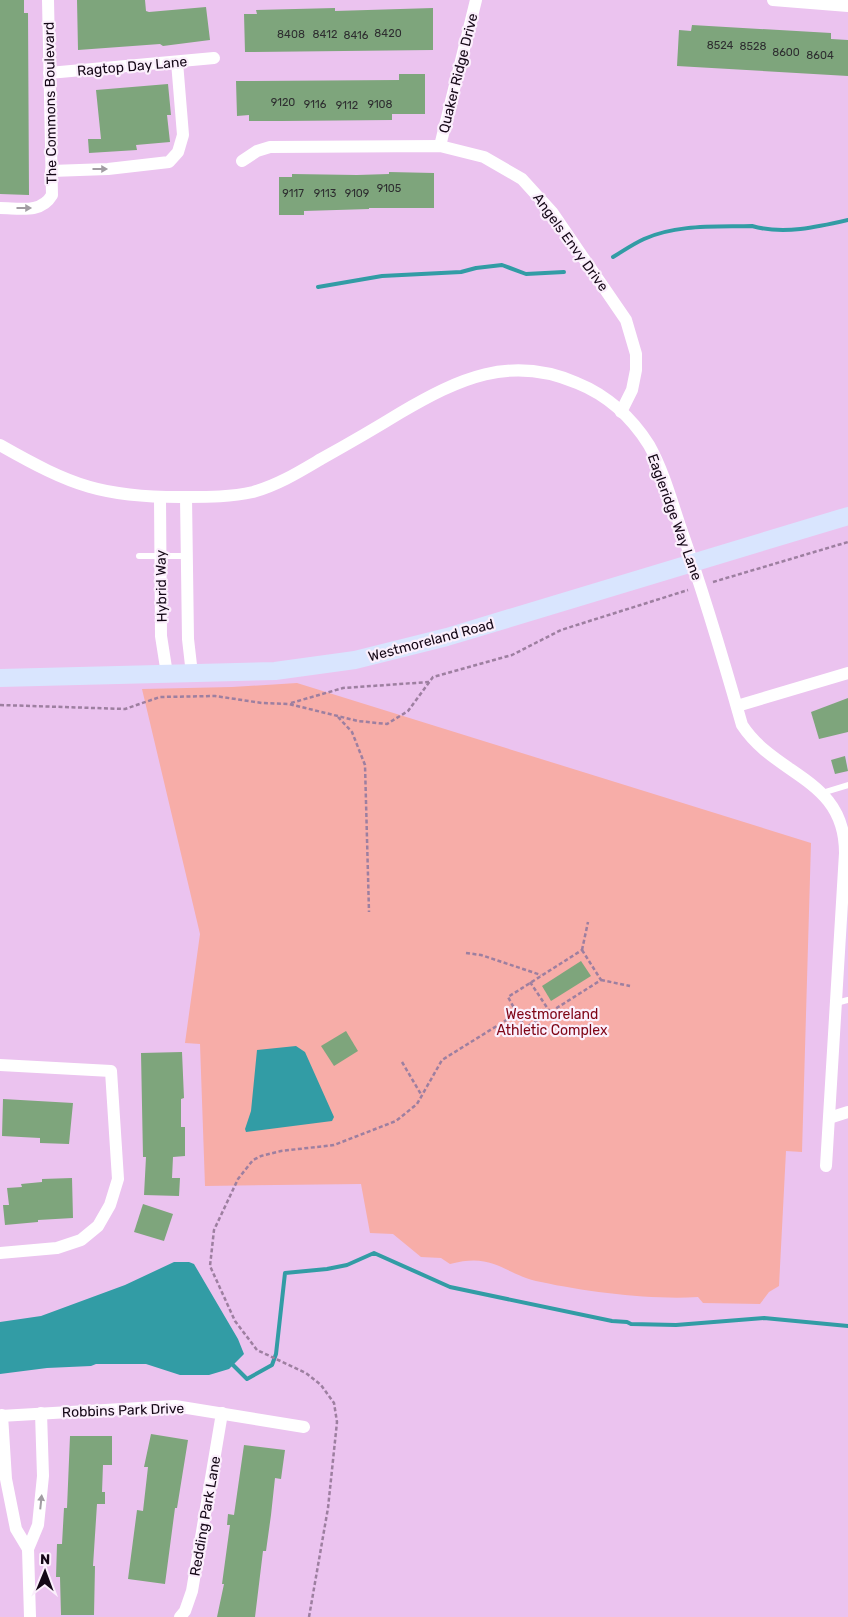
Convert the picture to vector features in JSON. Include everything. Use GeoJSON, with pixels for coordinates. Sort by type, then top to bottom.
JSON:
{"type":"FeatureCollection","features":[{"type":"Feature","properties":{"kind":"street","name":"The Commons Boulevard"},"geometry":{"type":"LineString","coordinates":[[0,208],[40,208],[47,204],[52,195],[48,0]]}},
{"type":"Feature","properties":{"kind":"street","name":"Quaker Ridge Drive"},"geometry":{"type":"LineString","coordinates":[[440,146],[476,0]]}},
{"type":"Feature","properties":{"kind":"street"},"geometry":{"type":"LineString","coordinates":[[773,0],[848,6]]}},
{"type":"Feature","properties":{"kind":"street","name":"Ragtop Day Lane"},"geometry":{"type":"LineString","coordinates":[[49,73],[214,58]]}},
{"type":"Feature","properties":{"kind":"street"},"geometry":{"type":"LineString","coordinates":[[51,171],[108,169],[168,162],[178,152],[183,135],[177,62]]}},
{"type":"Feature","properties":{"kind":"street","name":"Angels Envy Drive"},"geometry":{"type":"LineString","coordinates":[[242,161],[257,151],[270,147],[440,146],[470,152],[497,163],[533,189],[552,212],[620,309],[630,331],[636,362],[632,390],[621,412]]}},
{"type":"Feature","properties":{"kind":"street","name":"Eagleridge Way Lane"},"geometry":{"type":"LineString","coordinates":[[0,445],[55,475],[87,488],[120,495],[186,497],[240,494],[276,484],[438,391],[481,374],[526,370],[556,375],[584,386],[621,412],[640,433],[655,457],[693,562],[742,724],[749,735],[822,793],[836,811],[845,838],[846,886],[842,1001],[829,1118],[826,1166]]}},
{"type":"Feature","properties":{"kind":"street","name":"Hybrid Way"},"geometry":{"type":"LineString","coordinates":[[160,497],[161,636],[167,674]]}},
{"type":"Feature","properties":{"kind":"street","name":"Hybrid Way"},"geometry":{"type":"LineString","coordinates":[[186,497],[188,639],[192,674]]}},
{"type":"Feature","properties":{"kind":"street","name":"Westmoreland Road"},"geometry":{"type":"LineString","coordinates":[[0,678],[192,674],[301,668],[383,654],[447,637],[848,516]]}},
{"type":"Feature","properties":{"kind":"street"},"geometry":{"type":"LineString","coordinates":[[737,706],[848,673]]}},
{"type":"Feature","properties":{"kind":"street"},"geometry":{"type":"LineString","coordinates":[[0,1065],[110,1071],[118,1178],[110,1205],[98,1226],[81,1240],[57,1248],[0,1253]]}},
{"type":"Feature","properties":{"kind":"street"},"geometry":{"type":"LineString","coordinates":[[829,1118],[848,1112]]}},
{"type":"Feature","properties":{"kind":"street","name":"Robbins Park Drive"},"geometry":{"type":"LineString","coordinates":[[1,1416],[175,1406],[304,1427]]}},
{"type":"Feature","properties":{"kind":"street"},"geometry":{"type":"LineString","coordinates":[[30,1617],[28,1549],[38,1526],[43,1476],[41,1413]]}},
{"type":"Feature","properties":{"kind":"street","name":"Redding Park Lane"},"geometry":{"type":"LineString","coordinates":[[180,1617],[185,1611],[192,1591],[222,1413]]}},
{"type":"Feature","properties":{"kind":"street"},"geometry":{"type":"LineString","coordinates":[[1,1416],[7,1487],[16,1529],[28,1549]]}},
{"type":"Feature","properties":{"kind":"lane"},"geometry":{"type":"LineString","coordinates":[[139,556],[160,558],[187,556]]}},
{"type":"Feature","properties":{"kind":"lane"},"geometry":{"type":"LineString","coordinates":[[822,793],[848,785]]}},
{"type":"Feature","properties":{"kind":"path"},"geometry":{"type":"LineString","coordinates":[[289,704],[343,688],[430,682]]}},
{"type":"Feature","properties":{"kind":"path"},"geometry":{"type":"LineString","coordinates":[[337,716],[352,732],[364,766],[369,912]]}},
{"type":"Feature","properties":{"kind":"path"},"geometry":{"type":"LineString","coordinates":[[588,922],[582,950],[601,980]]}},
{"type":"Feature","properties":{"kind":"path"},"geometry":{"type":"LineString","coordinates":[[582,950],[508,997],[525,1028],[601,980],[630,986]]}},
{"type":"Feature","properties":{"kind":"path"},"geometry":{"type":"LineString","coordinates":[[466,953],[481,955],[541,975]]}},
{"type":"Feature","properties":{"kind":"path"},"geometry":{"type":"LineString","coordinates":[[530,982],[550,1012]]}},
{"type":"Feature","properties":{"kind":"path"},"geometry":{"type":"LineString","coordinates":[[309,1617],[328,1508],[338,1422],[337,1411],[321,1384],[306,1373],[264,1354],[251,1344],[234,1321],[210,1266],[214,1230],[238,1179],[254,1160],[261,1156],[281,1151],[334,1145],[384,1126],[405,1115],[422,1096],[442,1060],[516,1014]]}},
{"type":"Feature","properties":{"kind":"path"},"geometry":{"type":"LineString","coordinates":[[402,1062],[422,1096]]}},
{"type":"Feature","properties":{"kind":"green space","name":"Westmoreland Athletic Complex"},"geometry":{"type":"Polygon","coordinates":[[[297,683],[811,843],[802,1152],[786,1151],[779,1286],[769,1292],[760,1304],[703,1303],[698,1297],[640,1296],[599,1292],[541,1282],[488,1262],[465,1261],[450,1264],[441,1258],[421,1257],[393,1234],[370,1233],[361,1184],[205,1186],[200,1044],[185,1043],[200,934],[142,689],[297,683]]]}},
{"type":"Feature","properties":{"kind":"shaded area"},"geometry":{"type":"Polygon","coordinates":[[[296,1046],[305,1052],[334,1117],[332,1121],[246,1132],[245,1129],[251,1111],[257,1050],[296,1046]]]}},
{"type":"Feature","properties":{"kind":"shaded area"},"geometry":{"type":"Polygon","coordinates":[[[174,1262],[194,1264],[238,1339],[244,1354],[229,1369],[209,1375],[180,1375],[146,1364],[96,1364],[0,1374],[0,1322],[41,1316],[125,1285],[174,1262]]]}},
{"type":"Feature","properties":{"kind":"building"},"geometry":{"type":"Polygon","coordinates":[[[0,0],[24,0],[24,13],[28,13],[29,195],[0,194],[0,0]]]}},
{"type":"Feature","properties":{"kind":"building"},"geometry":{"type":"Polygon","coordinates":[[[77,0],[145,0],[146,11],[149,12],[206,7],[210,40],[163,46],[160,44],[78,50],[77,0]]]}},
{"type":"Feature","properties":{"kind":"building"},"geometry":{"type":"Polygon","coordinates":[[[335,8],[335,11],[433,8],[433,50],[245,52],[244,14],[257,14],[256,10],[335,8]]]}},
{"type":"Feature","properties":{"kind":"building"},"geometry":{"type":"Polygon","coordinates":[[[692,25],[831,33],[831,39],[848,40],[848,76],[677,66],[679,30],[691,31],[692,25]]]}},
{"type":"Feature","properties":{"kind":"building"},"geometry":{"type":"Polygon","coordinates":[[[399,74],[425,74],[425,114],[392,114],[392,120],[249,121],[249,115],[237,116],[236,81],[399,80],[399,74]]]}},
{"type":"Feature","properties":{"kind":"building"},"geometry":{"type":"Polygon","coordinates":[[[168,84],[171,115],[167,115],[170,142],[136,145],[137,150],[89,153],[88,139],[101,139],[96,90],[168,84]]]}},
{"type":"Feature","properties":{"kind":"building"},"geometry":{"type":"Polygon","coordinates":[[[389,172],[434,173],[434,208],[369,208],[304,211],[304,215],[279,215],[279,177],[292,177],[292,174],[357,175],[389,174],[389,172]]]}},
{"type":"Feature","properties":{"kind":"building"},"geometry":{"type":"Polygon","coordinates":[[[848,698],[848,732],[819,739],[811,712],[848,698]]]}},
{"type":"Feature","properties":{"kind":"building"},"geometry":{"type":"Polygon","coordinates":[[[845,756],[848,771],[835,774],[831,760],[845,756]]]}},
{"type":"Feature","properties":{"kind":"building"},"geometry":{"type":"Polygon","coordinates":[[[581,961],[591,976],[551,1001],[542,986],[581,961]]]}},
{"type":"Feature","properties":{"kind":"building"},"geometry":{"type":"Polygon","coordinates":[[[346,1031],[358,1051],[334,1066],[321,1046],[346,1031]]]}},
{"type":"Feature","properties":{"kind":"building"},"geometry":{"type":"Polygon","coordinates":[[[182,1052],[184,1098],[181,1099],[181,1127],[185,1127],[185,1156],[173,1157],[172,1178],[180,1178],[179,1196],[144,1195],[146,1157],[143,1157],[141,1053],[182,1052]]]}},
{"type":"Feature","properties":{"kind":"building"},"geometry":{"type":"Polygon","coordinates":[[[3,1099],[73,1103],[69,1144],[40,1143],[40,1138],[2,1136],[3,1099]]]}},
{"type":"Feature","properties":{"kind":"building"},"geometry":{"type":"Polygon","coordinates":[[[72,1178],[73,1218],[38,1220],[38,1222],[5,1225],[3,1205],[9,1205],[7,1188],[22,1187],[21,1184],[42,1182],[42,1179],[72,1178]]]}},
{"type":"Feature","properties":{"kind":"building"},"geometry":{"type":"Polygon","coordinates":[[[143,1204],[173,1214],[164,1241],[134,1232],[143,1204]]]}},
{"type":"Feature","properties":{"kind":"building"},"geometry":{"type":"Polygon","coordinates":[[[151,1434],[188,1440],[177,1508],[175,1508],[165,1584],[128,1579],[137,1510],[143,1511],[148,1467],[144,1467],[151,1434]]]}},
{"type":"Feature","properties":{"kind":"building"},"geometry":{"type":"Polygon","coordinates":[[[70,1436],[112,1436],[112,1465],[103,1465],[102,1492],[105,1492],[105,1504],[97,1504],[93,1566],[95,1566],[94,1615],[61,1615],[60,1577],[56,1577],[57,1544],[62,1544],[64,1508],[67,1508],[70,1436]]]}},
{"type":"Feature","properties":{"kind":"building"},"geometry":{"type":"Polygon","coordinates":[[[244,1445],[285,1450],[281,1479],[275,1478],[255,1617],[217,1617],[224,1584],[222,1584],[230,1525],[227,1525],[228,1514],[234,1515],[244,1445]]]}},
{"type":"Feature","properties":{"kind":"waterway"},"geometry":{"type":"LineString","coordinates":[[613,257],[644,239],[670,231],[752,226],[764,229],[788,230],[848,220]]}},
{"type":"Feature","properties":{"kind":"waterway"},"geometry":{"type":"LineString","coordinates":[[318,287],[382,276],[461,272],[502,265],[526,274],[564,272]]}},
{"type":"Feature","properties":{"kind":"waterway"},"geometry":{"type":"LineString","coordinates":[[231,1363],[247,1379],[272,1365],[276,1354],[285,1273],[347,1265],[374,1253],[450,1287],[631,1324],[676,1325],[764,1318],[848,1326]]}}]}
